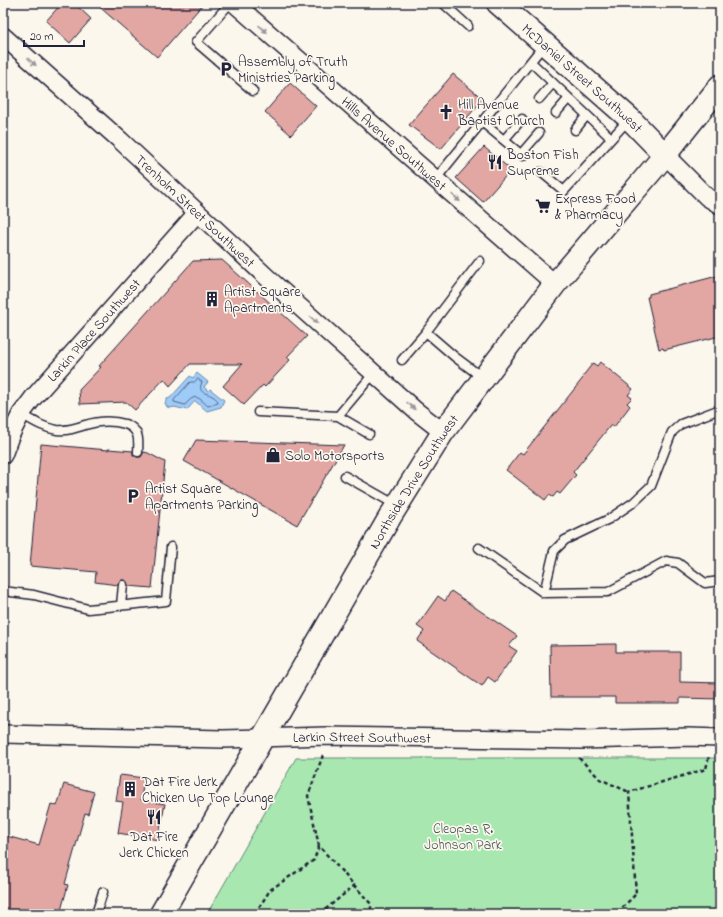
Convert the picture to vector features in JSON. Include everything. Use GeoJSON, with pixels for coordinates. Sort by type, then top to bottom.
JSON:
{"type":"FeatureCollection","features":[{"type":"Feature","properties":{"kind":"main road","name":"McDaniel Street Southwest"},"geometry":{"type":"LineString","coordinates":[[498,3],[629,118],[665,156]]}},
{"type":"Feature","properties":{"kind":"main road","name":"Northside Drive Southwest"},"geometry":{"type":"LineString","coordinates":[[161,914],[397,506],[443,432],[554,284],[665,156],[720,86]]}},
{"type":"Feature","properties":{"kind":"street","name":"Hills Avenue Southwest"},"geometry":{"type":"LineString","coordinates":[[234,3],[554,284]]}},
{"type":"Feature","properties":{"kind":"street","name":"Trenholm Street Southwest"},"geometry":{"type":"LineString","coordinates":[[3,36],[114,135],[272,282],[416,410],[443,432]]}},
{"type":"Feature","properties":{"kind":"street"},"geometry":{"type":"LineString","coordinates":[[665,156],[707,197],[720,204]]}},
{"type":"Feature","properties":{"kind":"street","name":"Larkin Place Southwest"},"geometry":{"type":"LineString","coordinates":[[3,455],[10,436],[21,414],[33,398],[198,213]]}},
{"type":"Feature","properties":{"kind":"street","name":"Larkin Street Southwest"},"geometry":{"type":"LineString","coordinates":[[3,734],[223,739],[326,736],[582,740],[688,737],[720,738]]}},
{"type":"Feature","properties":{"kind":"lane"},"geometry":{"type":"LineString","coordinates":[[230,3],[196,42],[253,91]]}},
{"type":"Feature","properties":{"kind":"lane"},"geometry":{"type":"LineString","coordinates":[[446,3],[444,4],[468,26]]}},
{"type":"Feature","properties":{"kind":"lane"},"geometry":{"type":"LineString","coordinates":[[435,180],[545,44]]}},
{"type":"Feature","properties":{"kind":"lane"},"geometry":{"type":"LineString","coordinates":[[531,62],[611,138]]}},
{"type":"Feature","properties":{"kind":"lane"},"geometry":{"type":"LineString","coordinates":[[539,99],[553,83]]}},
{"type":"Feature","properties":{"kind":"lane"},"geometry":{"type":"LineString","coordinates":[[556,114],[569,98]]}},
{"type":"Feature","properties":{"kind":"lane"},"geometry":{"type":"LineString","coordinates":[[575,130],[587,116]]}},
{"type":"Feature","properties":{"kind":"lane"},"geometry":{"type":"LineString","coordinates":[[541,172],[564,192],[629,118]]}},
{"type":"Feature","properties":{"kind":"lane"},"geometry":{"type":"LineString","coordinates":[[504,140],[522,119]]}},
{"type":"Feature","properties":{"kind":"lane"},"geometry":{"type":"LineString","coordinates":[[482,122],[522,156],[539,134]]}},
{"type":"Feature","properties":{"kind":"lane"},"geometry":{"type":"LineString","coordinates":[[402,360],[426,332],[480,261]]}},
{"type":"Feature","properties":{"kind":"lane"},"geometry":{"type":"LineString","coordinates":[[426,332],[455,357],[484,378]]}},
{"type":"Feature","properties":{"kind":"lane"},"geometry":{"type":"LineString","coordinates":[[338,416],[374,373]]}},
{"type":"Feature","properties":{"kind":"lane"},"geometry":{"type":"LineString","coordinates":[[544,592],[554,550],[565,540],[609,518],[634,502],[651,486],[672,432],[681,424],[720,409]]}},
{"type":"Feature","properties":{"kind":"lane"},"geometry":{"type":"LineString","coordinates":[[258,412],[338,416],[369,434]]}},
{"type":"Feature","properties":{"kind":"lane"},"geometry":{"type":"LineString","coordinates":[[21,414],[45,428],[59,430],[73,429],[86,424],[102,422],[117,422],[130,426],[138,434],[138,452]]}},
{"type":"Feature","properties":{"kind":"lane"},"geometry":{"type":"LineString","coordinates":[[345,476],[397,506]]}},
{"type":"Feature","properties":{"kind":"lane"},"geometry":{"type":"LineString","coordinates":[[3,590],[34,594],[88,608],[166,601],[171,547]]}},
{"type":"Feature","properties":{"kind":"lane"},"geometry":{"type":"LineString","coordinates":[[479,548],[544,592],[608,592],[666,561],[678,562],[706,582],[720,581]]}},
{"type":"Feature","properties":{"kind":"lane"},"geometry":{"type":"LineString","coordinates":[[122,605],[123,585]]}},
{"type":"Feature","properties":{"kind":"lane"},"geometry":{"type":"LineString","coordinates":[[96,914],[103,892]]}},
{"type":"Feature","properties":{"kind":"path"},"geometry":{"type":"LineString","coordinates":[[575,754],[600,779],[630,792],[706,769],[710,753]]}},
{"type":"Feature","properties":{"kind":"path"},"geometry":{"type":"LineString","coordinates":[[323,755],[308,796],[320,846],[371,904],[371,914]]}},
{"type":"Feature","properties":{"kind":"path"},"geometry":{"type":"LineString","coordinates":[[620,914],[621,909],[636,894],[630,792]]}},
{"type":"Feature","properties":{"kind":"path"},"geometry":{"type":"LineString","coordinates":[[257,914],[258,909],[270,890],[314,860],[320,846]]}},
{"type":"Feature","properties":{"kind":"path"},"geometry":{"type":"LineString","coordinates":[[320,914],[355,885]]}},
{"type":"Feature","properties":{"kind":"green space","name":"Cleopas R. Johnson Park"},"geometry":{"type":"Polygon","coordinates":[[[296,758],[720,758],[720,914],[207,914],[296,758]]]}},
{"type":"Feature","properties":{"kind":"water"},"geometry":{"type":"Polygon","coordinates":[[[197,373],[208,382],[204,387],[208,391],[210,389],[224,400],[221,407],[207,411],[195,401],[187,410],[167,407],[165,403],[167,399],[170,398],[190,376],[193,378],[197,373]]]}},
{"type":"Feature","properties":{"kind":"building"},"geometry":{"type":"Polygon","coordinates":[[[62,3],[74,3],[91,19],[70,43],[46,21],[62,3]]]}},
{"type":"Feature","properties":{"kind":"building"},"geometry":{"type":"Polygon","coordinates":[[[95,3],[204,3],[157,57],[95,3]]]}},
{"type":"Feature","properties":{"kind":"building","name":"Hill Avenue Baptist Church"},"geometry":{"type":"Polygon","coordinates":[[[453,74],[483,99],[441,149],[409,125],[453,74]]]}},
{"type":"Feature","properties":{"kind":"building"},"geometry":{"type":"Polygon","coordinates":[[[290,83],[316,106],[291,135],[265,112],[290,83]]]}},
{"type":"Feature","properties":{"kind":"building"},"geometry":{"type":"Polygon","coordinates":[[[484,147],[511,170],[483,202],[456,178],[484,147]]]}},
{"type":"Feature","properties":{"kind":"building","name":"Artist Square Apartments"},"geometry":{"type":"Polygon","coordinates":[[[222,260],[307,336],[287,357],[290,360],[265,387],[263,385],[244,405],[223,386],[242,364],[190,364],[170,386],[164,379],[135,410],[126,402],[80,404],[79,390],[101,367],[99,366],[193,261],[222,260]]]}},
{"type":"Feature","properties":{"kind":"building"},"geometry":{"type":"Polygon","coordinates":[[[717,276],[717,280],[720,279],[720,336],[664,350],[663,348],[659,349],[647,297],[649,297],[649,294],[717,276]]]}},
{"type":"Feature","properties":{"kind":"building"},"geometry":{"type":"Polygon","coordinates":[[[600,362],[633,389],[628,395],[632,398],[627,403],[630,406],[614,427],[611,425],[573,472],[576,475],[560,494],[557,492],[553,497],[549,495],[545,500],[506,470],[520,452],[523,454],[583,378],[582,377],[593,363],[597,366],[600,362]]]}},
{"type":"Feature","properties":{"kind":"building"},"geometry":{"type":"Polygon","coordinates":[[[196,440],[344,445],[297,525],[184,461],[196,440]]]}},
{"type":"Feature","properties":{"kind":"building"},"geometry":{"type":"Polygon","coordinates":[[[41,444],[133,451],[133,455],[137,457],[141,457],[144,452],[165,462],[152,588],[128,586],[126,581],[123,580],[119,582],[118,585],[95,582],[96,572],[30,566],[41,444]]]}},
{"type":"Feature","properties":{"kind":"building"},"geometry":{"type":"Polygon","coordinates":[[[451,591],[517,636],[509,646],[517,651],[495,682],[488,677],[482,686],[417,641],[424,631],[417,626],[438,596],[445,601],[451,591]]]}},
{"type":"Feature","properties":{"kind":"building"},"geometry":{"type":"Polygon","coordinates":[[[616,644],[616,652],[680,652],[680,682],[720,683],[720,699],[680,698],[680,703],[615,703],[615,697],[551,697],[550,645],[616,644]]]}},
{"type":"Feature","properties":{"kind":"building"},"geometry":{"type":"Polygon","coordinates":[[[120,775],[144,778],[141,800],[165,804],[158,840],[118,833],[123,802],[116,801],[120,775]]]}},
{"type":"Feature","properties":{"kind":"building"},"geometry":{"type":"Polygon","coordinates":[[[64,784],[94,792],[88,814],[85,813],[65,884],[68,885],[60,914],[3,914],[3,835],[39,845],[51,804],[57,806],[64,784]]]}},
{"type":"Feature","properties":{"kind":"place","name":"Assembly of Truth Ministries Parking"},"geometry":{"type":"Point","coordinates":[226,69]}},
{"type":"Feature","properties":{"kind":"place","name":"Hill Avenue Baptist Church"},"geometry":{"type":"Point","coordinates":[446,112]}},
{"type":"Feature","properties":{"kind":"place","name":"Boston Fish Supreme"},"geometry":{"type":"Point","coordinates":[495,162]}},
{"type":"Feature","properties":{"kind":"place","name":"Express Food & Pharmacy"},"geometry":{"type":"Point","coordinates":[543,206]}},
{"type":"Feature","properties":{"kind":"place","name":"Artist Square Apartments"},"geometry":{"type":"Point","coordinates":[212,299]}},
{"type":"Feature","properties":{"kind":"place","name":"Solo Motorsports"},"geometry":{"type":"Point","coordinates":[273,455]}},
{"type":"Feature","properties":{"kind":"place","name":"Artist Square Apartments Parking"},"geometry":{"type":"Point","coordinates":[133,496]}},
{"type":"Feature","properties":{"kind":"place","name":"Dat Fire Jerk Chicken Up Top Lounge"},"geometry":{"type":"Point","coordinates":[130,789]}},
{"type":"Feature","properties":{"kind":"place","name":"Dat Fire Jerk Chicken"},"geometry":{"type":"Point","coordinates":[154,817]}}]}
